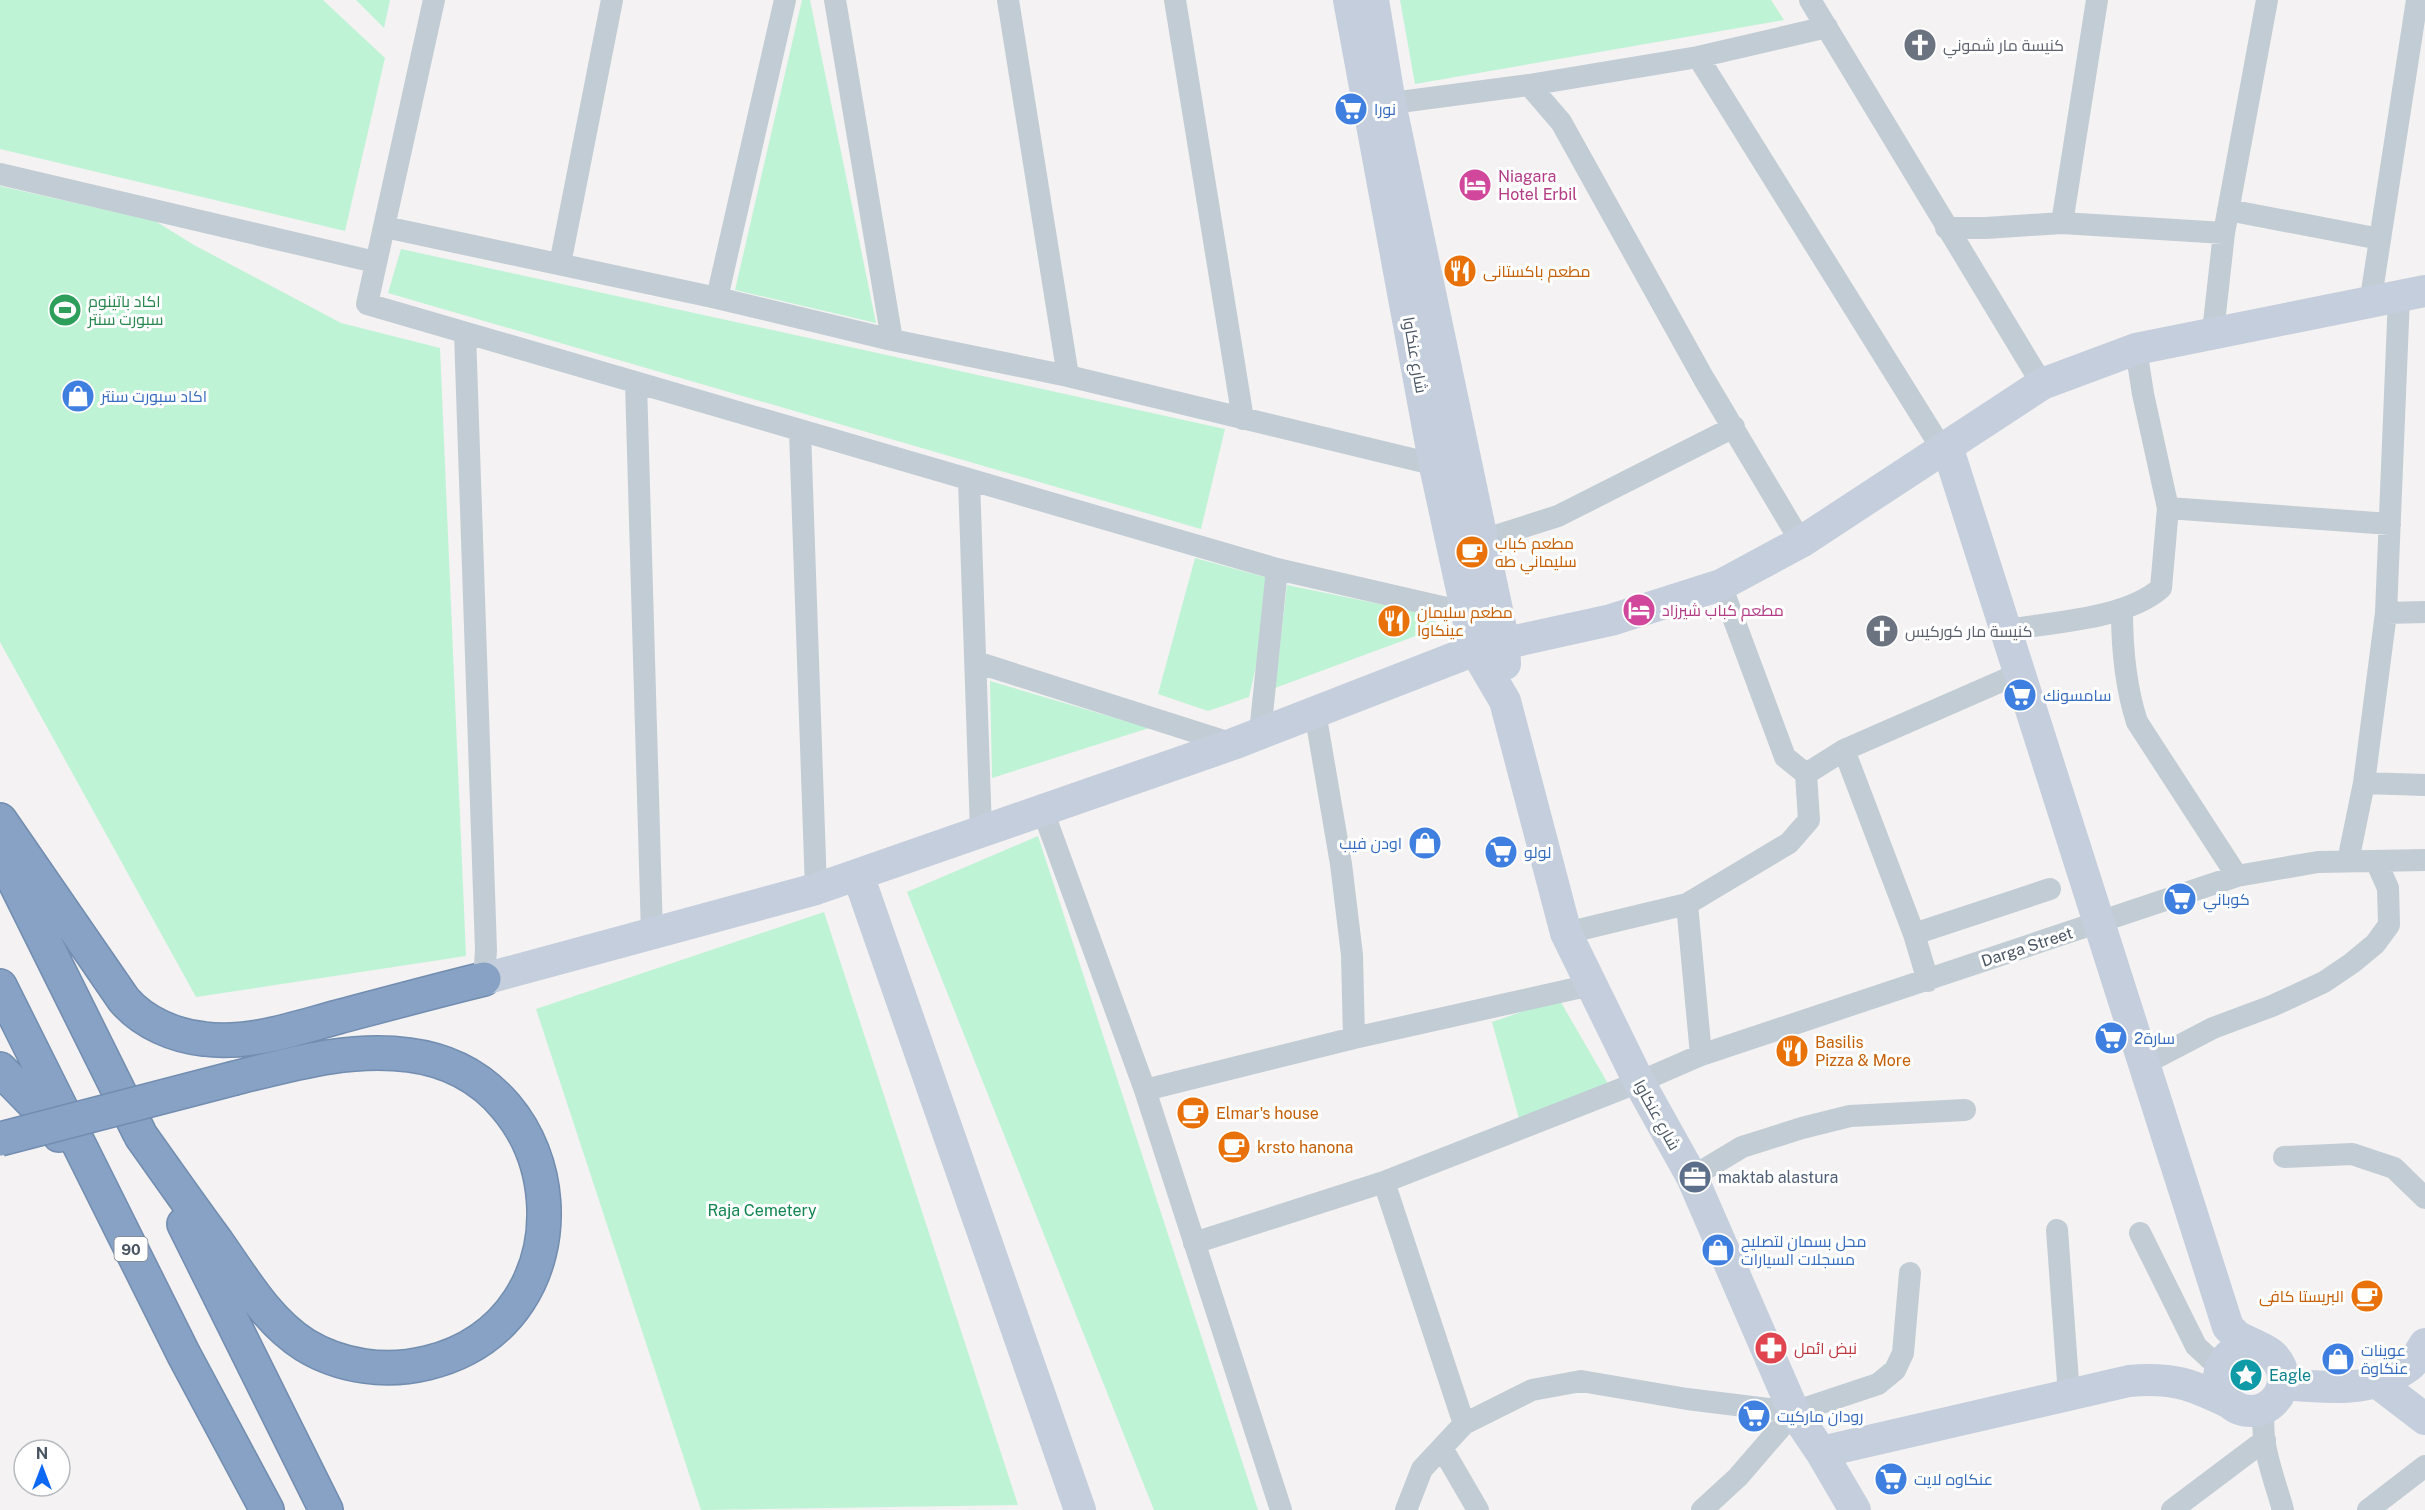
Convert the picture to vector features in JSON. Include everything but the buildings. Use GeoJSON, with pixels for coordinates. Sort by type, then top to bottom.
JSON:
{"type":"FeatureCollection","features":[{"type":"Feature","properties":{"kind":"highway"},"geometry":{"type":"LineString","coordinates":[[0,820],[117,991],[141,1016],[173,1032],[205,1040],[240,1039],[279,1033],[484,979]]}},
{"type":"Feature","properties":{"kind":"highway"},"geometry":{"type":"LineString","coordinates":[[0,852],[326,1510]]}},
{"type":"Feature","properties":{"kind":"highway","name":"90"},"geometry":{"type":"LineString","coordinates":[[0,986],[184,1355],[267,1510]]}},
{"type":"Feature","properties":{"kind":"highway"},"geometry":{"type":"LineString","coordinates":[[0,1138],[285,1065],[344,1055],[382,1053],[411,1055],[438,1062],[481,1084],[501,1102],[518,1123],[529,1142],[537,1164],[544,1209],[544,1234],[539,1260],[531,1282],[517,1305],[484,1338],[437,1361],[415,1366],[366,1367],[318,1352],[287,1331],[261,1305],[141,1136]]}},
{"type":"Feature","properties":{"kind":"highway"},"geometry":{"type":"LineString","coordinates":[[0,1069],[44,1115],[98,1193],[184,1355]]}},
{"type":"Feature","properties":{"kind":"street"},"geometry":{"type":"LineString","coordinates":[[434,0],[367,304],[1277,569],[1468,613]]}},
{"type":"Feature","properties":{"kind":"street"},"geometry":{"type":"LineString","coordinates":[[560,264],[612,0]]}},
{"type":"Feature","properties":{"kind":"street"},"geometry":{"type":"LineString","coordinates":[[717,298],[785,0]]}},
{"type":"Feature","properties":{"kind":"street"},"geometry":{"type":"LineString","coordinates":[[835,0],[892,340]]}},
{"type":"Feature","properties":{"kind":"street"},"geometry":{"type":"LineString","coordinates":[[1008,0],[1068,376]]}},
{"type":"Feature","properties":{"kind":"street"},"geometry":{"type":"LineString","coordinates":[[1175,0],[1243,419]]}},
{"type":"Feature","properties":{"kind":"street","name":"شارع عنكاوا"},"geometry":{"type":"LineString","coordinates":[[1349,0],[1380,105],[1468,470],[1468,613],[1490,647]]}},
{"type":"Feature","properties":{"kind":"street","name":"شارع عنكاوا"},"geometry":{"type":"LineString","coordinates":[[1373,0],[1380,105],[1435,466],[1468,545],[1490,647],[1566,933],[1639,1082],[1692,1177],[1794,1412],[1855,1510]]}},
{"type":"Feature","properties":{"kind":"street"},"geometry":{"type":"LineString","coordinates":[[1810,0],[2042,384]]}},
{"type":"Feature","properties":{"kind":"street"},"geometry":{"type":"LineString","coordinates":[[2062,223],[2097,0]]}},
{"type":"Feature","properties":{"kind":"street"},"geometry":{"type":"LineString","coordinates":[[2213,332],[2224,233],[2267,0]]}},
{"type":"Feature","properties":{"kind":"street"},"geometry":{"type":"LineString","coordinates":[[2348,861],[2364,783],[2386,613],[2398,298],[2380,239],[2416,0]]}},
{"type":"Feature","properties":{"kind":"street"},"geometry":{"type":"LineString","coordinates":[[1380,105],[1529,85],[1698,57],[1827,27]]}},
{"type":"Feature","properties":{"kind":"street"},"geometry":{"type":"LineString","coordinates":[[1698,57],[1944,448],[2007,630],[2228,1327],[2238,1338],[2265,1350],[2280,1364],[2275,1396],[2263,1419],[2265,1440],[2283,1510]]}},
{"type":"Feature","properties":{"kind":"street"},"geometry":{"type":"LineString","coordinates":[[1529,85],[1561,122],[1704,379],[1801,542]]}},
{"type":"Feature","properties":{"kind":"street"},"geometry":{"type":"LineString","coordinates":[[0,174],[375,261]]}},
{"type":"Feature","properties":{"kind":"street"},"geometry":{"type":"LineString","coordinates":[[2228,210],[2380,239]]}},
{"type":"Feature","properties":{"kind":"street"},"geometry":{"type":"LineString","coordinates":[[1946,228],[2062,223],[2224,233]]}},
{"type":"Feature","properties":{"kind":"street"},"geometry":{"type":"LineString","coordinates":[[384,227],[717,298],[892,340],[1068,376],[1435,466],[1468,470]]}},
{"type":"Feature","properties":{"kind":"street"},"geometry":{"type":"LineString","coordinates":[[465,333],[486,938],[484,979],[816,889],[1247,738],[1490,647],[1611,620],[1721,585],[1801,542],[2042,384],[2136,349],[2213,332],[2398,298]]}},
{"type":"Feature","properties":{"kind":"street"},"geometry":{"type":"LineString","coordinates":[[2007,630],[2122,611],[2149,599],[2161,588],[2168,508],[2143,394],[2136,349]]}},
{"type":"Feature","properties":{"kind":"street"},"geometry":{"type":"LineString","coordinates":[[636,383],[652,934]]}},
{"type":"Feature","properties":{"kind":"street"},"geometry":{"type":"LineString","coordinates":[[1468,545],[1558,516],[1734,427]]}},
{"type":"Feature","properties":{"kind":"street"},"geometry":{"type":"LineString","coordinates":[[800,431],[816,889]]}},
{"type":"Feature","properties":{"kind":"street"},"geometry":{"type":"LineString","coordinates":[[969,480],[981,831]]}},
{"type":"Feature","properties":{"kind":"street"},"geometry":{"type":"LineString","coordinates":[[2168,508],[2391,524]]}},
{"type":"Feature","properties":{"kind":"street"},"geometry":{"type":"LineString","coordinates":[[1247,738],[1277,569]]}},
{"type":"Feature","properties":{"kind":"street"},"geometry":{"type":"LineString","coordinates":[[1566,933],[1687,904],[1788,843],[1809,820],[1806,774],[1785,757],[1721,585]]}},
{"type":"Feature","properties":{"kind":"street"},"geometry":{"type":"LineString","coordinates":[[2122,611],[2128,695],[2137,722],[2237,876]]}},
{"type":"Feature","properties":{"kind":"street"},"geometry":{"type":"LineString","coordinates":[[2386,613],[2425,612]]}},
{"type":"Feature","properties":{"kind":"street"},"geometry":{"type":"LineString","coordinates":[[976,662],[1247,738]]}},
{"type":"Feature","properties":{"kind":"street"},"geometry":{"type":"LineString","coordinates":[[1806,774],[1844,750],[2020,673]]}},
{"type":"Feature","properties":{"kind":"street"},"geometry":{"type":"LineString","coordinates":[[1315,712],[1341,864],[1352,955],[1354,1038]]}},
{"type":"Feature","properties":{"kind":"street"},"geometry":{"type":"LineString","coordinates":[[1844,750],[1914,934],[1928,981]]}},
{"type":"Feature","properties":{"kind":"street"},"geometry":{"type":"LineString","coordinates":[[2364,783],[2425,785]]}},
{"type":"Feature","properties":{"kind":"street"},"geometry":{"type":"LineString","coordinates":[[1043,811],[1145,1090],[1281,1510]]}},
{"type":"Feature","properties":{"kind":"street","name":"Darga Street"},"geometry":{"type":"LineString","coordinates":[[1194,1243],[1384,1182],[1701,1056],[2237,876],[2318,862],[2425,860]]}},
{"type":"Feature","properties":{"kind":"street"},"geometry":{"type":"LineString","coordinates":[[2144,1064],[2213,1028],[2272,1006],[2324,982],[2375,944],[2389,925],[2388,888],[2376,861]]}},
{"type":"Feature","properties":{"kind":"street"},"geometry":{"type":"LineString","coordinates":[[858,875],[1080,1510]]}},
{"type":"Feature","properties":{"kind":"street"},"geometry":{"type":"LineString","coordinates":[[1914,934],[2050,889]]}},
{"type":"Feature","properties":{"kind":"street"},"geometry":{"type":"LineString","coordinates":[[1687,904],[1701,1056]]}},
{"type":"Feature","properties":{"kind":"street"},"geometry":{"type":"LineString","coordinates":[[1145,1090],[1354,1038],[1591,985]]}},
{"type":"Feature","properties":{"kind":"street"},"geometry":{"type":"LineString","coordinates":[[1692,1177],[1742,1147],[1840,1119],[1965,1110]]}},
{"type":"Feature","properties":{"kind":"street"},"geometry":{"type":"LineString","coordinates":[[2284,1157],[2352,1154],[2394,1168],[2425,1198]]}},
{"type":"Feature","properties":{"kind":"street"},"geometry":{"type":"LineString","coordinates":[[1384,1182],[1464,1424]]}},
{"type":"Feature","properties":{"kind":"street"},"geometry":{"type":"LineString","coordinates":[[2057,1230],[2069,1395]]}},
{"type":"Feature","properties":{"kind":"street"},"geometry":{"type":"LineString","coordinates":[[2140,1233],[2196,1346],[2221,1369]]}},
{"type":"Feature","properties":{"kind":"street"},"geometry":{"type":"LineString","coordinates":[[1406,1510],[1422,1468],[1464,1424],[1532,1390],[1581,1381],[1687,1399],[1794,1412],[1878,1384],[1895,1370],[1903,1353],[1910,1273]]}},
{"type":"Feature","properties":{"kind":"street"},"geometry":{"type":"LineString","coordinates":[[1821,1452],[2128,1381],[2154,1379],[2178,1381],[2204,1390],[2247,1411],[2275,1396],[2378,1383],[2410,1365],[2425,1344]]}},
{"type":"Feature","properties":{"kind":"street"},"geometry":{"type":"LineString","coordinates":[[2230,1403],[2220,1387],[2221,1369],[2224,1362],[2236,1350],[2255,1347],[2265,1350]]}},
{"type":"Feature","properties":{"kind":"street"},"geometry":{"type":"LineString","coordinates":[[2378,1383],[2425,1419]]}},
{"type":"Feature","properties":{"kind":"street"},"geometry":{"type":"LineString","coordinates":[[1702,1510],[1738,1477],[1794,1412]]}},
{"type":"Feature","properties":{"kind":"street"},"geometry":{"type":"LineString","coordinates":[[2172,1510],[2265,1440]]}},
{"type":"Feature","properties":{"kind":"street"},"geometry":{"type":"LineString","coordinates":[[1442,1448],[1478,1510]]}},
{"type":"Feature","properties":{"kind":"street"},"geometry":{"type":"LineString","coordinates":[[2368,1510],[2425,1466]]}},
{"type":"Feature","properties":{"kind":"green space"},"geometry":{"type":"Polygon","coordinates":[[[0,0],[323,0],[385,58],[345,231],[0,149],[0,0]]]}},
{"type":"Feature","properties":{"kind":"green space"},"geometry":{"type":"Polygon","coordinates":[[[356,0],[390,0],[384,28],[356,0]]]}},
{"type":"Feature","properties":{"kind":"green space"},"geometry":{"type":"Polygon","coordinates":[[[802,0],[810,0],[876,323],[735,290],[802,0]]]}},
{"type":"Feature","properties":{"kind":"green space"},"geometry":{"type":"Polygon","coordinates":[[[1400,0],[1771,0],[1784,20],[1415,84],[1400,0]]]}},
{"type":"Feature","properties":{"kind":"green space"},"geometry":{"type":"Polygon","coordinates":[[[0,186],[155,221],[194,245],[341,323],[440,348],[466,956],[196,997],[0,642],[0,186]]]}},
{"type":"Feature","properties":{"kind":"green space"},"geometry":{"type":"Polygon","coordinates":[[[401,249],[1225,429],[1201,529],[388,293],[401,249]]]}},
{"type":"Feature","properties":{"kind":"green space"},"geometry":{"type":"Polygon","coordinates":[[[1195,558],[1276,580],[1249,697],[1208,711],[1158,694],[1195,558]]]}},
{"type":"Feature","properties":{"kind":"green space"},"geometry":{"type":"Polygon","coordinates":[[[1287,585],[1428,614],[1440,627],[1275,688],[1287,585]]]}},
{"type":"Feature","properties":{"kind":"green space"},"geometry":{"type":"Polygon","coordinates":[[[990,681],[1149,728],[992,778],[990,681]]]}},
{"type":"Feature","properties":{"kind":"green space"},"geometry":{"type":"Polygon","coordinates":[[[1038,836],[1258,1510],[1154,1510],[907,892],[1038,836]]]}},
{"type":"Feature","properties":{"kind":"green space","name":"Raja Cemetery"},"geometry":{"type":"Polygon","coordinates":[[[824,912],[1018,1505],[701,1510],[536,1009],[824,912]]]}},
{"type":"Feature","properties":{"kind":"green space"},"geometry":{"type":"Polygon","coordinates":[[[1559,999],[1610,1087],[1520,1122],[1492,1022],[1559,999]]]}},
{"type":"Feature","properties":{"kind":"place","name":"كنيسة مار شموني"},"geometry":{"type":"Point","coordinates":[1920,45]}},
{"type":"Feature","properties":{"kind":"place","name":"نورا"},"geometry":{"type":"Point","coordinates":[1351,109]}},
{"type":"Feature","properties":{"kind":"place","name":"Niagara Hotel Erbil"},"geometry":{"type":"Point","coordinates":[1475,185]}},
{"type":"Feature","properties":{"kind":"place","name":"مطعم باکستانی"},"geometry":{"type":"Point","coordinates":[1460,271]}},
{"type":"Feature","properties":{"kind":"place","name":"اكاد باتينوم سبورت سنتر"},"geometry":{"type":"Point","coordinates":[65,310]}},
{"type":"Feature","properties":{"kind":"place","name":"اکاد سبورت سنتر"},"geometry":{"type":"Point","coordinates":[78,396]}},
{"type":"Feature","properties":{"kind":"place","name":"مطعم كباب سليماني طه"},"geometry":{"type":"Point","coordinates":[1472,552]}},
{"type":"Feature","properties":{"kind":"place","name":"مطعم كباب شيرزاد"},"geometry":{"type":"Point","coordinates":[1639,610]}},
{"type":"Feature","properties":{"kind":"place","name":"مطعم سليمان عينكاوا"},"geometry":{"type":"Point","coordinates":[1394,621]}},
{"type":"Feature","properties":{"kind":"place","name":"كنيسة مار كوركيس"},"geometry":{"type":"Point","coordinates":[1882,631]}},
{"type":"Feature","properties":{"kind":"place","name":"سامسونك"},"geometry":{"type":"Point","coordinates":[2020,695]}},
{"type":"Feature","properties":{"kind":"place","name":"اودن فيب"},"geometry":{"type":"Point","coordinates":[1425,843]}},
{"type":"Feature","properties":{"kind":"place","name":"لولو"},"geometry":{"type":"Point","coordinates":[1501,852]}},
{"type":"Feature","properties":{"kind":"place","name":"كوباني"},"geometry":{"type":"Point","coordinates":[2180,899]}},
{"type":"Feature","properties":{"kind":"place","name":"سارة2"},"geometry":{"type":"Point","coordinates":[2111,1038]}},
{"type":"Feature","properties":{"kind":"place","name":"Basilis Pizza & More"},"geometry":{"type":"Point","coordinates":[1792,1051]}},
{"type":"Feature","properties":{"kind":"place","name":"Elmar's house"},"geometry":{"type":"Point","coordinates":[1193,1113]}},
{"type":"Feature","properties":{"kind":"place","name":"krsto hanona"},"geometry":{"type":"Point","coordinates":[1234,1147]}},
{"type":"Feature","properties":{"kind":"place","name":"maktab alastura"},"geometry":{"type":"Point","coordinates":[1695,1177]}},
{"type":"Feature","properties":{"kind":"place","name":"محل بسمان لتصليح مسجلات السيارات"},"geometry":{"type":"Point","coordinates":[1718,1250]}},
{"type":"Feature","properties":{"kind":"place","name":"البریستا كافی"},"geometry":{"type":"Point","coordinates":[2367,1296]}},
{"type":"Feature","properties":{"kind":"place","name":"نبض ائمل"},"geometry":{"type":"Point","coordinates":[1771,1348]}},
{"type":"Feature","properties":{"kind":"place","name":"عوينات عنكاوة"},"geometry":{"type":"Point","coordinates":[2338,1359]}},
{"type":"Feature","properties":{"kind":"place","name":"Eagle"},"geometry":{"type":"Point","coordinates":[2246,1375]}},
{"type":"Feature","properties":{"kind":"place","name":"رودان ماركيت"},"geometry":{"type":"Point","coordinates":[1754,1416]}},
{"type":"Feature","properties":{"kind":"place","name":"عنكاوه لايت"},"geometry":{"type":"Point","coordinates":[1891,1479]}}]}
